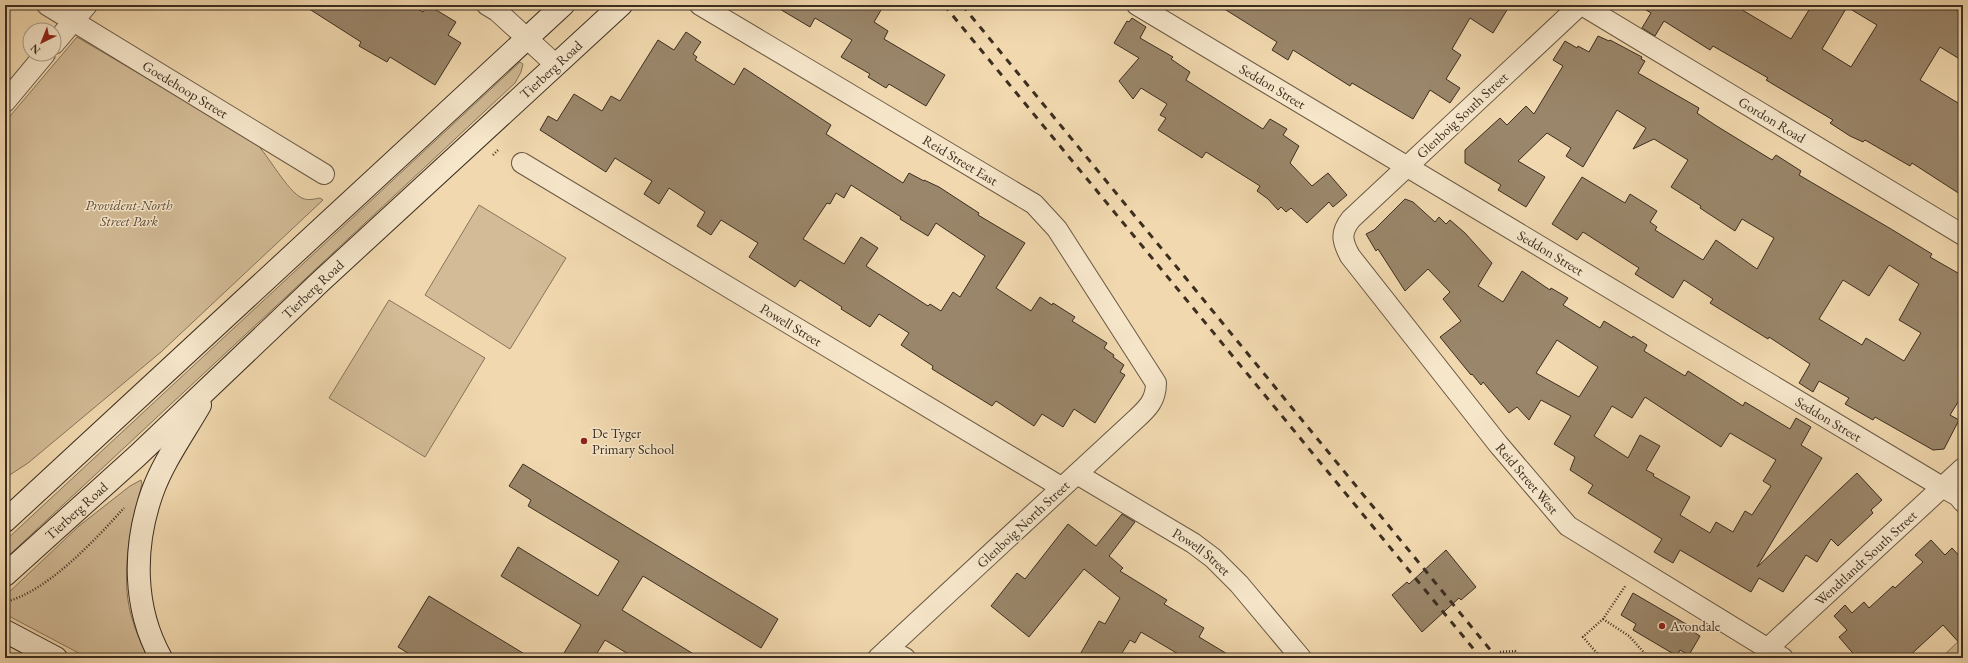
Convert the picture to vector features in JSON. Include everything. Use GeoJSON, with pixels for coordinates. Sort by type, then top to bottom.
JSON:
{"type":"FeatureCollection","features":[{"type":"Feature","properties":{"kind":"main road"},"geometry":{"type":"LineString","coordinates":[[5,521],[30,495],[187,354],[563,5]]}},
{"type":"Feature","properties":{"kind":"main road","name":"Tierberg Road"},"geometry":{"type":"LineString","coordinates":[[5,575],[137,456],[215,380],[621,5]]}},
{"type":"Feature","properties":{"kind":"main road"},"geometry":{"type":"LineString","coordinates":[[161,658],[144,618],[139,589],[142,526],[152,492],[161,473],[215,380]]}},
{"type":"Feature","properties":{"kind":"main road"},"geometry":{"type":"LineString","coordinates":[[5,504],[30,495]]}},
{"type":"Feature","properties":{"kind":"main road"},"geometry":{"type":"LineString","coordinates":[[5,631],[56,658]]}},
{"type":"Feature","properties":{"kind":"street","name":"Goedehoop Street"},"geometry":{"type":"LineString","coordinates":[[47,5],[324,174]]}},
{"type":"Feature","properties":{"kind":"street"},"geometry":{"type":"LineString","coordinates":[[62,34],[86,5]]}},
{"type":"Feature","properties":{"kind":"street"},"geometry":{"type":"LineString","coordinates":[[487,5],[534,31],[563,58]]}},
{"type":"Feature","properties":{"kind":"street","name":"Reid Street East"},"geometry":{"type":"LineString","coordinates":[[700,5],[1034,204],[1057,229],[1156,383]]}},
{"type":"Feature","properties":{"kind":"street","name":"Seddon Street"},"geometry":{"type":"LineString","coordinates":[[1137,5],[1958,496],[1963,502]]}},
{"type":"Feature","properties":{"kind":"street","name":"Glenboig South Street"},"geometry":{"type":"LineString","coordinates":[[1345,227],[1406,167],[1581,5]]}},
{"type":"Feature","properties":{"kind":"street","name":"Gordon Road"},"geometry":{"type":"LineString","coordinates":[[1581,5],[1963,235]]}},
{"type":"Feature","properties":{"kind":"street"},"geometry":{"type":"LineString","coordinates":[[5,102],[39,62]]}},
{"type":"Feature","properties":{"kind":"street","name":"Powell Street"},"geometry":{"type":"LineString","coordinates":[[522,163],[1061,487]]}},
{"type":"Feature","properties":{"kind":"street","name":"Reid Street West"},"geometry":{"type":"LineString","coordinates":[[1345,227],[1342,236],[1350,256],[1498,444],[1568,526],[1776,653]]}},
{"type":"Feature","properties":{"kind":"street","name":"Glenboig North Street"},"geometry":{"type":"LineString","coordinates":[[890,655],[1061,487],[1151,405],[1156,394],[1156,383]]}},
{"type":"Feature","properties":{"kind":"street","name":"Wendtlandt South Street"},"geometry":{"type":"LineString","coordinates":[[1776,653],[1942,487],[1963,468]]}},
{"type":"Feature","properties":{"kind":"street","name":"Powell Street"},"geometry":{"type":"LineString","coordinates":[[1077,474],[1193,544],[1213,558],[1239,584],[1301,658]]}},
{"type":"Feature","properties":{"kind":"path"},"geometry":{"type":"LineString","coordinates":[[5,602],[16,599],[36,589],[90,545],[129,504]]}},
{"type":"Feature","properties":{"kind":"path"},"geometry":{"type":"LineString","coordinates":[[1600,658],[1583,637],[1603,619],[1630,579]]}},
{"type":"Feature","properties":{"kind":"path"},"geometry":{"type":"LineString","coordinates":[[1603,619],[1629,636],[1649,658]]}},
{"type":"Feature","properties":{"kind":"path"},"geometry":{"type":"LineString","coordinates":[[1500,652],[1515,651],[1521,658]]}},
{"type":"Feature","properties":{"kind":"green space","name":"Provident-North Street Park"},"geometry":{"type":"Polygon","coordinates":[[[77,37],[255,142],[284,181],[296,194],[306,199],[311,200],[320,198],[323,200],[161,352],[28,463],[5,478],[5,122],[56,62],[62,62],[62,55],[77,37]]]}},
{"type":"Feature","properties":{"kind":"green space"},"geometry":{"type":"Polygon","coordinates":[[[520,62],[523,64],[521,72],[515,83],[5,559],[5,541],[520,62]]]}},
{"type":"Feature","properties":{"kind":"green space"},"geometry":{"type":"Polygon","coordinates":[[[479,205],[566,258],[510,349],[425,295],[479,205]]]}},
{"type":"Feature","properties":{"kind":"green space"},"geometry":{"type":"Polygon","coordinates":[[[389,300],[485,358],[425,457],[329,398],[389,300]]]}},
{"type":"Feature","properties":{"kind":"green space"},"geometry":{"type":"Polygon","coordinates":[[[141,480],[142,484],[134,515],[128,549],[127,583],[131,615],[138,637],[148,658],[88,658],[5,614],[5,596],[79,526],[130,486],[141,480]]]}},
{"type":"Feature","properties":{"kind":"green space"},"geometry":{"type":"Polygon","coordinates":[[[1963,637],[1963,658],[1941,658],[1963,637]]]}},
{"type":"Feature","properties":{"kind":"building"},"geometry":{"type":"Polygon","coordinates":[[[303,5],[411,5],[423,12],[428,5],[456,22],[448,35],[461,43],[435,85],[390,57],[387,62],[359,46],[361,42],[303,5]]]}},
{"type":"Feature","properties":{"kind":"building"},"geometry":{"type":"Polygon","coordinates":[[[773,5],[884,5],[874,22],[888,31],[884,39],[945,75],[926,106],[889,84],[886,88],[868,77],[870,74],[841,57],[852,40],[815,18],[810,27],[773,5]]]}},
{"type":"Feature","properties":{"kind":"building"},"geometry":{"type":"Polygon","coordinates":[[[1218,5],[1510,5],[1493,33],[1470,18],[1452,49],[1461,55],[1446,79],[1460,88],[1450,103],[1430,90],[1413,119],[1352,83],[1350,86],[1293,50],[1288,60],[1272,50],[1277,42],[1218,5]]]}},
{"type":"Feature","properties":{"kind":"building"},"geometry":{"type":"Polygon","coordinates":[[[1638,5],[1734,5],[1791,39],[1812,5],[1949,5],[1963,14],[1963,61],[1940,47],[1920,80],[1963,106],[1963,196],[1912,163],[1910,166],[1865,140],[1863,142],[1850,136],[1830,123],[1833,120],[1766,80],[1768,78],[1713,46],[1710,50],[1664,21],[1655,36],[1642,28],[1651,13],[1638,5]],[[1847,7],[1822,49],[1851,67],[1877,25],[1847,7]]]}},
{"type":"Feature","properties":{"kind":"building"},"geometry":{"type":"Polygon","coordinates":[[[1132,18],[1146,27],[1140,38],[1173,57],[1171,59],[1190,72],[1186,80],[1263,129],[1270,119],[1287,129],[1283,135],[1299,146],[1290,163],[1312,186],[1328,173],[1347,195],[1333,207],[1329,202],[1307,223],[1291,208],[1286,212],[1281,207],[1278,210],[1268,199],[1257,191],[1260,186],[1206,152],[1202,158],[1158,130],[1166,118],[1160,115],[1167,104],[1141,88],[1133,99],[1119,81],[1139,58],[1114,43],[1127,21],[1129,22],[1132,18]]]}},
{"type":"Feature","properties":{"kind":"building"},"geometry":{"type":"Polygon","coordinates":[[[686,32],[701,42],[693,54],[697,57],[695,60],[734,85],[744,68],[831,125],[826,134],[903,183],[909,173],[939,187],[979,213],[978,215],[1025,243],[996,288],[1031,311],[1040,297],[1052,305],[1053,303],[1075,317],[1072,321],[1107,343],[1104,348],[1124,365],[1120,372],[1125,375],[1095,423],[1074,409],[1063,427],[1042,414],[1034,426],[996,401],[992,406],[932,369],[933,366],[901,345],[909,333],[879,314],[870,327],[841,309],[842,307],[800,280],[795,287],[749,257],[758,243],[721,220],[711,235],[697,226],[705,212],[669,188],[659,204],[644,194],[652,181],[615,158],[606,172],[540,130],[548,116],[557,121],[574,94],[602,111],[611,96],[620,101],[658,40],[674,50],[686,32]],[[851,185],[844,198],[836,193],[830,204],[827,203],[803,239],[844,264],[861,237],[878,248],[866,266],[928,306],[930,304],[941,311],[953,292],[960,297],[985,256],[936,223],[928,236],[900,219],[901,217],[851,185]]]}},
{"type":"Feature","properties":{"kind":"building"},"geometry":{"type":"Polygon","coordinates":[[[1598,36],[1609,41],[1610,40],[1642,57],[1641,59],[1645,61],[1638,73],[1699,108],[1697,113],[1772,160],[1776,155],[1801,171],[1799,175],[1932,254],[1930,257],[1963,276],[1963,394],[1950,415],[1959,420],[1944,449],[1933,450],[1875,417],[1873,420],[1845,404],[1849,398],[1819,381],[1813,392],[1799,383],[1810,364],[1769,337],[1768,339],[1710,303],[1713,299],[1684,280],[1673,298],[1635,274],[1639,268],[1583,232],[1577,240],[1552,224],[1582,177],[1625,203],[1630,194],[1657,211],[1650,222],[1657,227],[1655,230],[1703,260],[1716,240],[1757,269],[1774,238],[1742,219],[1735,231],[1700,208],[1701,206],[1671,187],[1688,160],[1654,139],[1633,149],[1646,128],[1617,110],[1583,167],[1566,156],[1571,148],[1547,133],[1518,161],[1545,177],[1526,207],[1498,190],[1501,185],[1465,163],[1465,150],[1500,118],[1507,125],[1526,106],[1534,114],[1563,66],[1553,60],[1565,41],[1577,48],[1578,46],[1589,52],[1598,36]],[[1889,265],[1869,296],[1843,280],[1819,319],[1862,345],[1866,338],[1904,361],[1921,333],[1899,320],[1919,284],[1889,265]]]}},
{"type":"Feature","properties":{"kind":"building"},"geometry":{"type":"Polygon","coordinates":[[[1405,199],[1413,202],[1435,222],[1439,217],[1446,224],[1450,220],[1465,233],[1492,263],[1478,286],[1503,302],[1522,271],[1550,290],[1551,288],[1568,298],[1563,305],[1600,328],[1604,321],[1632,338],[1633,336],[1647,345],[1644,351],[1685,376],[1688,371],[1743,406],[1745,402],[1790,429],[1796,418],[1811,427],[1801,445],[1822,458],[1757,567],[1857,473],[1882,500],[1871,510],[1873,513],[1838,546],[1831,539],[1817,562],[1806,555],[1783,592],[1759,578],[1751,592],[1680,550],[1673,563],[1654,552],[1662,539],[1588,493],[1593,485],[1570,470],[1575,457],[1554,444],[1571,416],[1541,400],[1529,420],[1517,407],[1509,413],[1483,382],[1481,385],[1472,374],[1471,375],[1440,337],[1461,321],[1443,299],[1450,292],[1428,269],[1405,291],[1378,249],[1376,251],[1366,234],[1374,230],[1405,199]],[[1557,340],[1536,373],[1579,397],[1598,367],[1557,340]],[[1645,397],[1632,418],[1612,406],[1594,436],[1628,458],[1640,435],[1660,446],[1646,470],[1654,474],[1653,476],[1690,497],[1680,515],[1710,533],[1716,522],[1733,532],[1745,511],[1752,515],[1771,486],[1763,481],[1776,460],[1730,433],[1721,447],[1645,397]]]}},
{"type":"Feature","properties":{"kind":"building"},"geometry":{"type":"Polygon","coordinates":[[[523,464],[778,619],[761,648],[643,576],[622,610],[700,658],[635,658],[605,640],[594,658],[561,658],[581,625],[501,576],[518,547],[598,596],[619,561],[528,506],[531,500],[509,486],[523,464]]]}},
{"type":"Feature","properties":{"kind":"building"},"geometry":{"type":"Polygon","coordinates":[[[1122,514],[1135,522],[1109,556],[1123,568],[1120,571],[1167,600],[1164,604],[1204,628],[1199,637],[1234,658],[1185,658],[1141,632],[1135,643],[1130,640],[1119,658],[1078,658],[1099,621],[1105,624],[1120,598],[1084,569],[1029,637],[991,606],[1017,573],[1025,579],[1068,524],[1096,546],[1122,514]]]}},
{"type":"Feature","properties":{"kind":"building"},"geometry":{"type":"Polygon","coordinates":[[[1931,540],[1945,555],[1952,548],[1963,560],[1963,647],[1943,625],[1907,658],[1857,658],[1839,637],[1847,630],[1834,616],[1845,605],[1852,613],[1864,602],[1869,608],[1893,586],[1895,588],[1923,562],[1915,555],[1931,540]]]}},
{"type":"Feature","properties":{"kind":"building"},"geometry":{"type":"Polygon","coordinates":[[[1446,550],[1476,587],[1461,600],[1459,598],[1422,632],[1392,595],[1407,582],[1409,584],[1446,550]]]}},
{"type":"Feature","properties":{"kind":"building","name":"Avondale"},"geometry":{"type":"Polygon","coordinates":[[[1633,593],[1693,628],[1692,631],[1700,636],[1689,655],[1680,650],[1677,656],[1633,630],[1636,624],[1621,615],[1633,593]]]}},
{"type":"Feature","properties":{"kind":"building"},"geometry":{"type":"Polygon","coordinates":[[[429,596],[531,658],[416,658],[398,647],[429,596]]]}},
{"type":"Feature","properties":{"kind":"railway"},"geometry":{"type":"LineString","coordinates":[[944,5],[1481,658]]}},
{"type":"Feature","properties":{"kind":"railway"},"geometry":{"type":"LineString","coordinates":[[962,5],[1497,658]]}},
{"type":"Feature","properties":{"kind":"place","name":"De Tyger Primary School"},"geometry":{"type":"Point","coordinates":[584,441]}},
{"type":"Feature","properties":{"kind":"place","name":"Avondale"},"geometry":{"type":"Point","coordinates":[1662,626]}}]}
